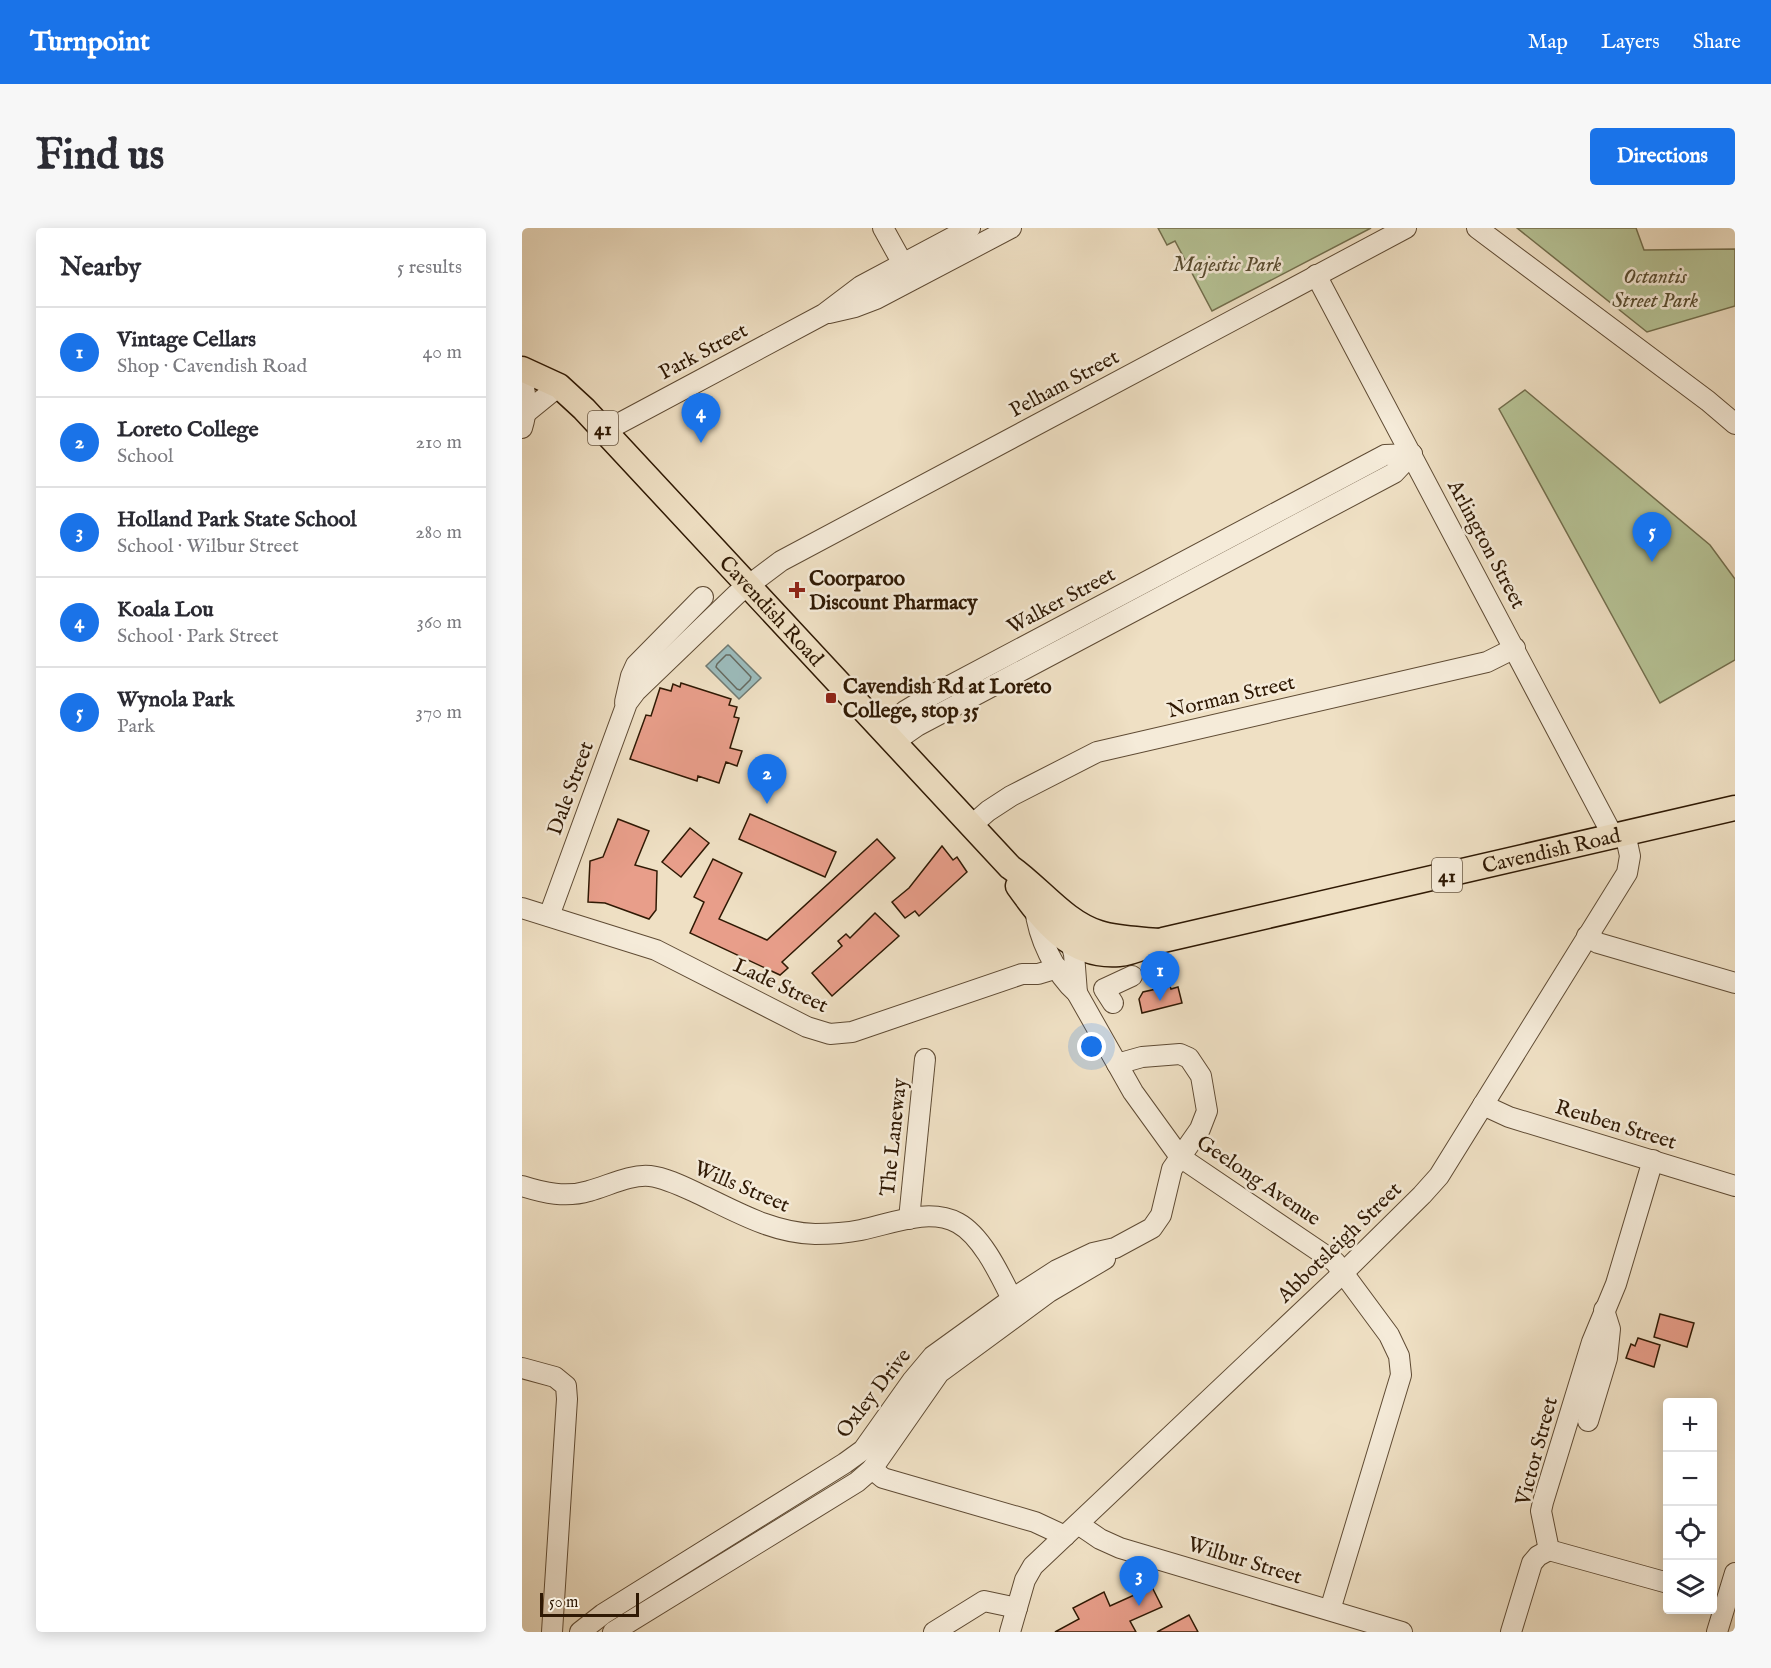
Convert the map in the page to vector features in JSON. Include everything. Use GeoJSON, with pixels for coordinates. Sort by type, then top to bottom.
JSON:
{"type":"FeatureCollection","features":[{"type":"Feature","properties":{"kind":"main road","name":"Cavendish Road"},"geometry":{"type":"LineString","coordinates":[[522,369],[559,386],[575,399],[1010,867],[1029,880],[1067,916],[1088,929],[1100,934],[1158,941]]}},
{"type":"Feature","properties":{"kind":"main road","name":"Cavendish Road"},"geometry":{"type":"LineString","coordinates":[[1010,867],[1017,885],[1048,924],[1064,958],[1098,953],[1120,954],[1132,952],[1158,941],[1735,808]]}},
{"type":"Feature","properties":{"kind":"street"},"geometry":{"type":"LineString","coordinates":[[884,228],[903,264]]}},
{"type":"Feature","properties":{"kind":"street","name":"Park Street"},"geometry":{"type":"LineString","coordinates":[[605,431],[824,314],[861,286],[970,228]]}},
{"type":"Feature","properties":{"kind":"street","name":"Park Street"},"geometry":{"type":"LineString","coordinates":[[824,314],[855,308],[876,299],[1011,228]]}},
{"type":"Feature","properties":{"kind":"street","name":"Pelham Street"},"geometry":{"type":"LineString","coordinates":[[748,586],[782,561],[1406,228]]}},
{"type":"Feature","properties":{"kind":"street"},"geometry":{"type":"LineString","coordinates":[[1481,229],[1708,401],[1735,424]]}},
{"type":"Feature","properties":{"kind":"street","name":"Arlington Street"},"geometry":{"type":"LineString","coordinates":[[1316,275],[1515,648],[1619,834]]}},
{"type":"Feature","properties":{"kind":"street"},"geometry":{"type":"LineString","coordinates":[[522,378],[526,394],[524,420]]}},
{"type":"Feature","properties":{"kind":"street"},"geometry":{"type":"LineString","coordinates":[[524,420],[559,386]]}},
{"type":"Feature","properties":{"kind":"street","name":"Walker Street"},"geometry":{"type":"LineString","coordinates":[[888,736],[905,711],[926,699],[1385,455],[1412,454]]}},
{"type":"Feature","properties":{"kind":"street","name":"Walker Street"},"geometry":{"type":"LineString","coordinates":[[888,736],[917,726],[1394,473],[1412,454]]}},
{"type":"Feature","properties":{"kind":"street"},"geometry":{"type":"LineString","coordinates":[[1267,518],[1277,535]]}},
{"type":"Feature","properties":{"kind":"street","name":"Dale Street"},"geometry":{"type":"LineString","coordinates":[[623,711],[636,691],[748,586]]}},
{"type":"Feature","properties":{"kind":"street","name":"Dale Street"},"geometry":{"type":"LineString","coordinates":[[549,916],[623,711],[634,668],[703,597]]}},
{"type":"Feature","properties":{"kind":"street","name":"Norman Street"},"geometry":{"type":"LineString","coordinates":[[972,825],[987,811],[1011,796],[1097,752],[1487,662],[1515,648]]}},
{"type":"Feature","properties":{"kind":"street","name":"Abbotsleigh Street"},"geometry":{"type":"LineString","coordinates":[[1010,1632],[1025,1580],[1033,1566],[1343,1273],[1439,1176],[1627,873],[1630,856],[1619,834]]}},
{"type":"Feature","properties":{"kind":"street","name":"Lade Street"},"geometry":{"type":"LineString","coordinates":[[522,908],[656,950],[807,1027],[830,1034],[852,1032],[1022,974],[1038,974],[1064,958]]}},
{"type":"Feature","properties":{"kind":"street","name":"Geelong Avenue"},"geometry":{"type":"LineString","coordinates":[[1067,916],[1064,958],[1077,993],[1133,1092],[1179,1157],[1335,1262],[1389,1335],[1400,1356],[1401,1375],[1330,1610]]}},
{"type":"Feature","properties":{"kind":"street"},"geometry":{"type":"LineString","coordinates":[[1587,936],[1598,943],[1735,983]]}},
{"type":"Feature","properties":{"kind":"street"},"geometry":{"type":"LineString","coordinates":[[1113,1004],[1104,989],[1132,976]]}},
{"type":"Feature","properties":{"kind":"street","name":"Oxley Drive"},"geometry":{"type":"LineString","coordinates":[[580,1632],[603,1614],[863,1450],[912,1381],[933,1356],[1012,1299],[1057,1270],[1093,1253],[1115,1248],[1152,1228],[1161,1215],[1172,1169],[1200,1129],[1207,1110],[1201,1076],[1190,1058],[1180,1054],[1142,1057],[1117,1064]]}},
{"type":"Feature","properties":{"kind":"street","name":"The Laneway"},"geometry":{"type":"LineString","coordinates":[[909,1219],[925,1059]]}},
{"type":"Feature","properties":{"kind":"street","name":"Reuben Street"},"geometry":{"type":"LineString","coordinates":[[1483,1105],[1509,1117],[1735,1186]]}},
{"type":"Feature","properties":{"kind":"street","name":"Victor Street"},"geometry":{"type":"LineString","coordinates":[[1549,1550],[1541,1511],[1543,1502],[1592,1342],[1616,1284],[1653,1160]]}},
{"type":"Feature","properties":{"kind":"street","name":"Wills Street"},"geometry":{"type":"LineString","coordinates":[[522,1186],[564,1195],[586,1192],[619,1181],[648,1176],[680,1185],[766,1226],[817,1234],[858,1231],[927,1216],[956,1221],[973,1233],[1001,1276],[1012,1299]]}},
{"type":"Feature","properties":{"kind":"street","name":"Oxley Drive"},"geometry":{"type":"LineString","coordinates":[[613,1632],[857,1482],[872,1469],[939,1373],[1049,1292],[1104,1261],[1115,1248]]}},
{"type":"Feature","properties":{"kind":"street","name":"Victor Street"},"geometry":{"type":"LineString","coordinates":[[1588,1421],[1607,1358],[1610,1329],[1604,1310]]}},
{"type":"Feature","properties":{"kind":"street"},"geometry":{"type":"LineString","coordinates":[[522,1368],[555,1377],[566,1386],[552,1632]]}},
{"type":"Feature","properties":{"kind":"street","name":"Wilbur Street"},"geometry":{"type":"LineString","coordinates":[[872,1469],[883,1478],[1035,1522],[1071,1530],[1120,1548],[1402,1632]]}},
{"type":"Feature","properties":{"kind":"street"},"geometry":{"type":"LineString","coordinates":[[1511,1632],[1532,1563],[1538,1556],[1549,1550],[1663,1582]]}},
{"type":"Feature","properties":{"kind":"street"},"geometry":{"type":"LineString","coordinates":[[1717,1632],[1735,1573]]}},
{"type":"Feature","properties":{"kind":"street"},"geometry":{"type":"LineString","coordinates":[[934,1632],[984,1601],[1017,1608]]}},
{"type":"Feature","properties":{"kind":"green space","name":"Majestic Park"},"geometry":{"type":"Polygon","coordinates":[[[1158,228],[1371,228],[1212,311],[1175,241],[1167,245],[1158,228]]]}},
{"type":"Feature","properties":{"kind":"green space","name":"Octantis Street Park"},"geometry":{"type":"Polygon","coordinates":[[[1517,228],[1636,228],[1644,250],[1735,249],[1735,306],[1647,332],[1517,228]]]}},
{"type":"Feature","properties":{"kind":"green space"},"geometry":{"type":"Polygon","coordinates":[[[1525,390],[1710,545],[1735,579],[1735,660],[1660,703],[1499,409],[1525,390]]]}},
{"type":"Feature","properties":{"kind":"water"},"geometry":{"type":"Polygon","coordinates":[[[728,645],[761,678],[739,699],[706,666],[728,645]]]}},
{"type":"Feature","properties":{"kind":"building"},"geometry":{"type":"Polygon","coordinates":[[[681,683],[731,699],[729,705],[737,707],[734,717],[739,718],[730,748],[742,751],[737,766],[726,762],[719,783],[698,776],[697,781],[630,759],[646,715],[651,716],[660,688],[671,691],[673,684],[680,687],[681,683]]]}},
{"type":"Feature","properties":{"kind":"building"},"geometry":{"type":"Polygon","coordinates":[[[750,814],[836,852],[825,877],[739,839],[750,814]]]}},
{"type":"Feature","properties":{"kind":"building"},"geometry":{"type":"Polygon","coordinates":[[[618,819],[649,831],[635,865],[657,871],[656,910],[649,919],[605,903],[588,902],[590,861],[603,857],[618,819]]]}},
{"type":"Feature","properties":{"kind":"building"},"geometry":{"type":"Polygon","coordinates":[[[690,828],[709,843],[681,877],[662,862],[690,828]]]}},
{"type":"Feature","properties":{"kind":"building"},"geometry":{"type":"Polygon","coordinates":[[[877,839],[895,858],[782,962],[788,968],[780,975],[690,933],[704,902],[694,897],[713,859],[742,873],[719,919],[767,940],[877,839]]]}},
{"type":"Feature","properties":{"kind":"building"},"geometry":{"type":"Polygon","coordinates":[[[942,846],[953,860],[957,857],[967,872],[919,916],[915,911],[905,918],[892,902],[909,888],[942,846]]]}},
{"type":"Feature","properties":{"kind":"building"},"geometry":{"type":"Polygon","coordinates":[[[875,913],[899,936],[832,996],[812,973],[842,946],[838,941],[846,934],[850,938],[875,913]]]}},
{"type":"Feature","properties":{"kind":"building"},"geometry":{"type":"Polygon","coordinates":[[[1170,986],[1171,989],[1178,987],[1182,1003],[1142,1013],[1139,999],[1143,992],[1170,986]]]}},
{"type":"Feature","properties":{"kind":"building"},"geometry":{"type":"Polygon","coordinates":[[[1660,1314],[1694,1323],[1687,1347],[1654,1337],[1660,1314]]]}},
{"type":"Feature","properties":{"kind":"building"},"geometry":{"type":"Polygon","coordinates":[[[1638,1338],[1660,1345],[1654,1367],[1626,1358],[1631,1344],[1635,1346],[1638,1338]]]}},
{"type":"Feature","properties":{"kind":"building"},"geometry":{"type":"Polygon","coordinates":[[[1152,1587],[1162,1607],[1130,1621],[1136,1632],[1055,1632],[1079,1619],[1073,1608],[1104,1592],[1110,1606],[1152,1587]]]}},
{"type":"Feature","properties":{"kind":"building"},"geometry":{"type":"Polygon","coordinates":[[[1189,1615],[1198,1632],[1157,1632],[1189,1615]]]}},
{"type":"Feature","properties":{"kind":"place","name":"Koala Lou"},"geometry":{"type":"Point","coordinates":[701,443]}},
{"type":"Feature","properties":{"kind":"place","name":"Wynola Park"},"geometry":{"type":"Point","coordinates":[1652,562]}},
{"type":"Feature","properties":{"kind":"place","name":"Coorparoo Discount Pharmacy"},"geometry":{"type":"Point","coordinates":[797,590]}},
{"type":"Feature","properties":{"kind":"place","name":"Cavendish Rd at Loreto College, stop 35"},"geometry":{"type":"Point","coordinates":[831,698]}},
{"type":"Feature","properties":{"kind":"place","name":"Loreto College"},"geometry":{"type":"Point","coordinates":[767,804]}},
{"type":"Feature","properties":{"kind":"place","name":"Vintage Cellars"},"geometry":{"type":"Point","coordinates":[1160,1001]}},
{"type":"Feature","properties":{"kind":"place","name":"Holland Park State School"},"geometry":{"type":"Point","coordinates":[1139,1606]}}]}
